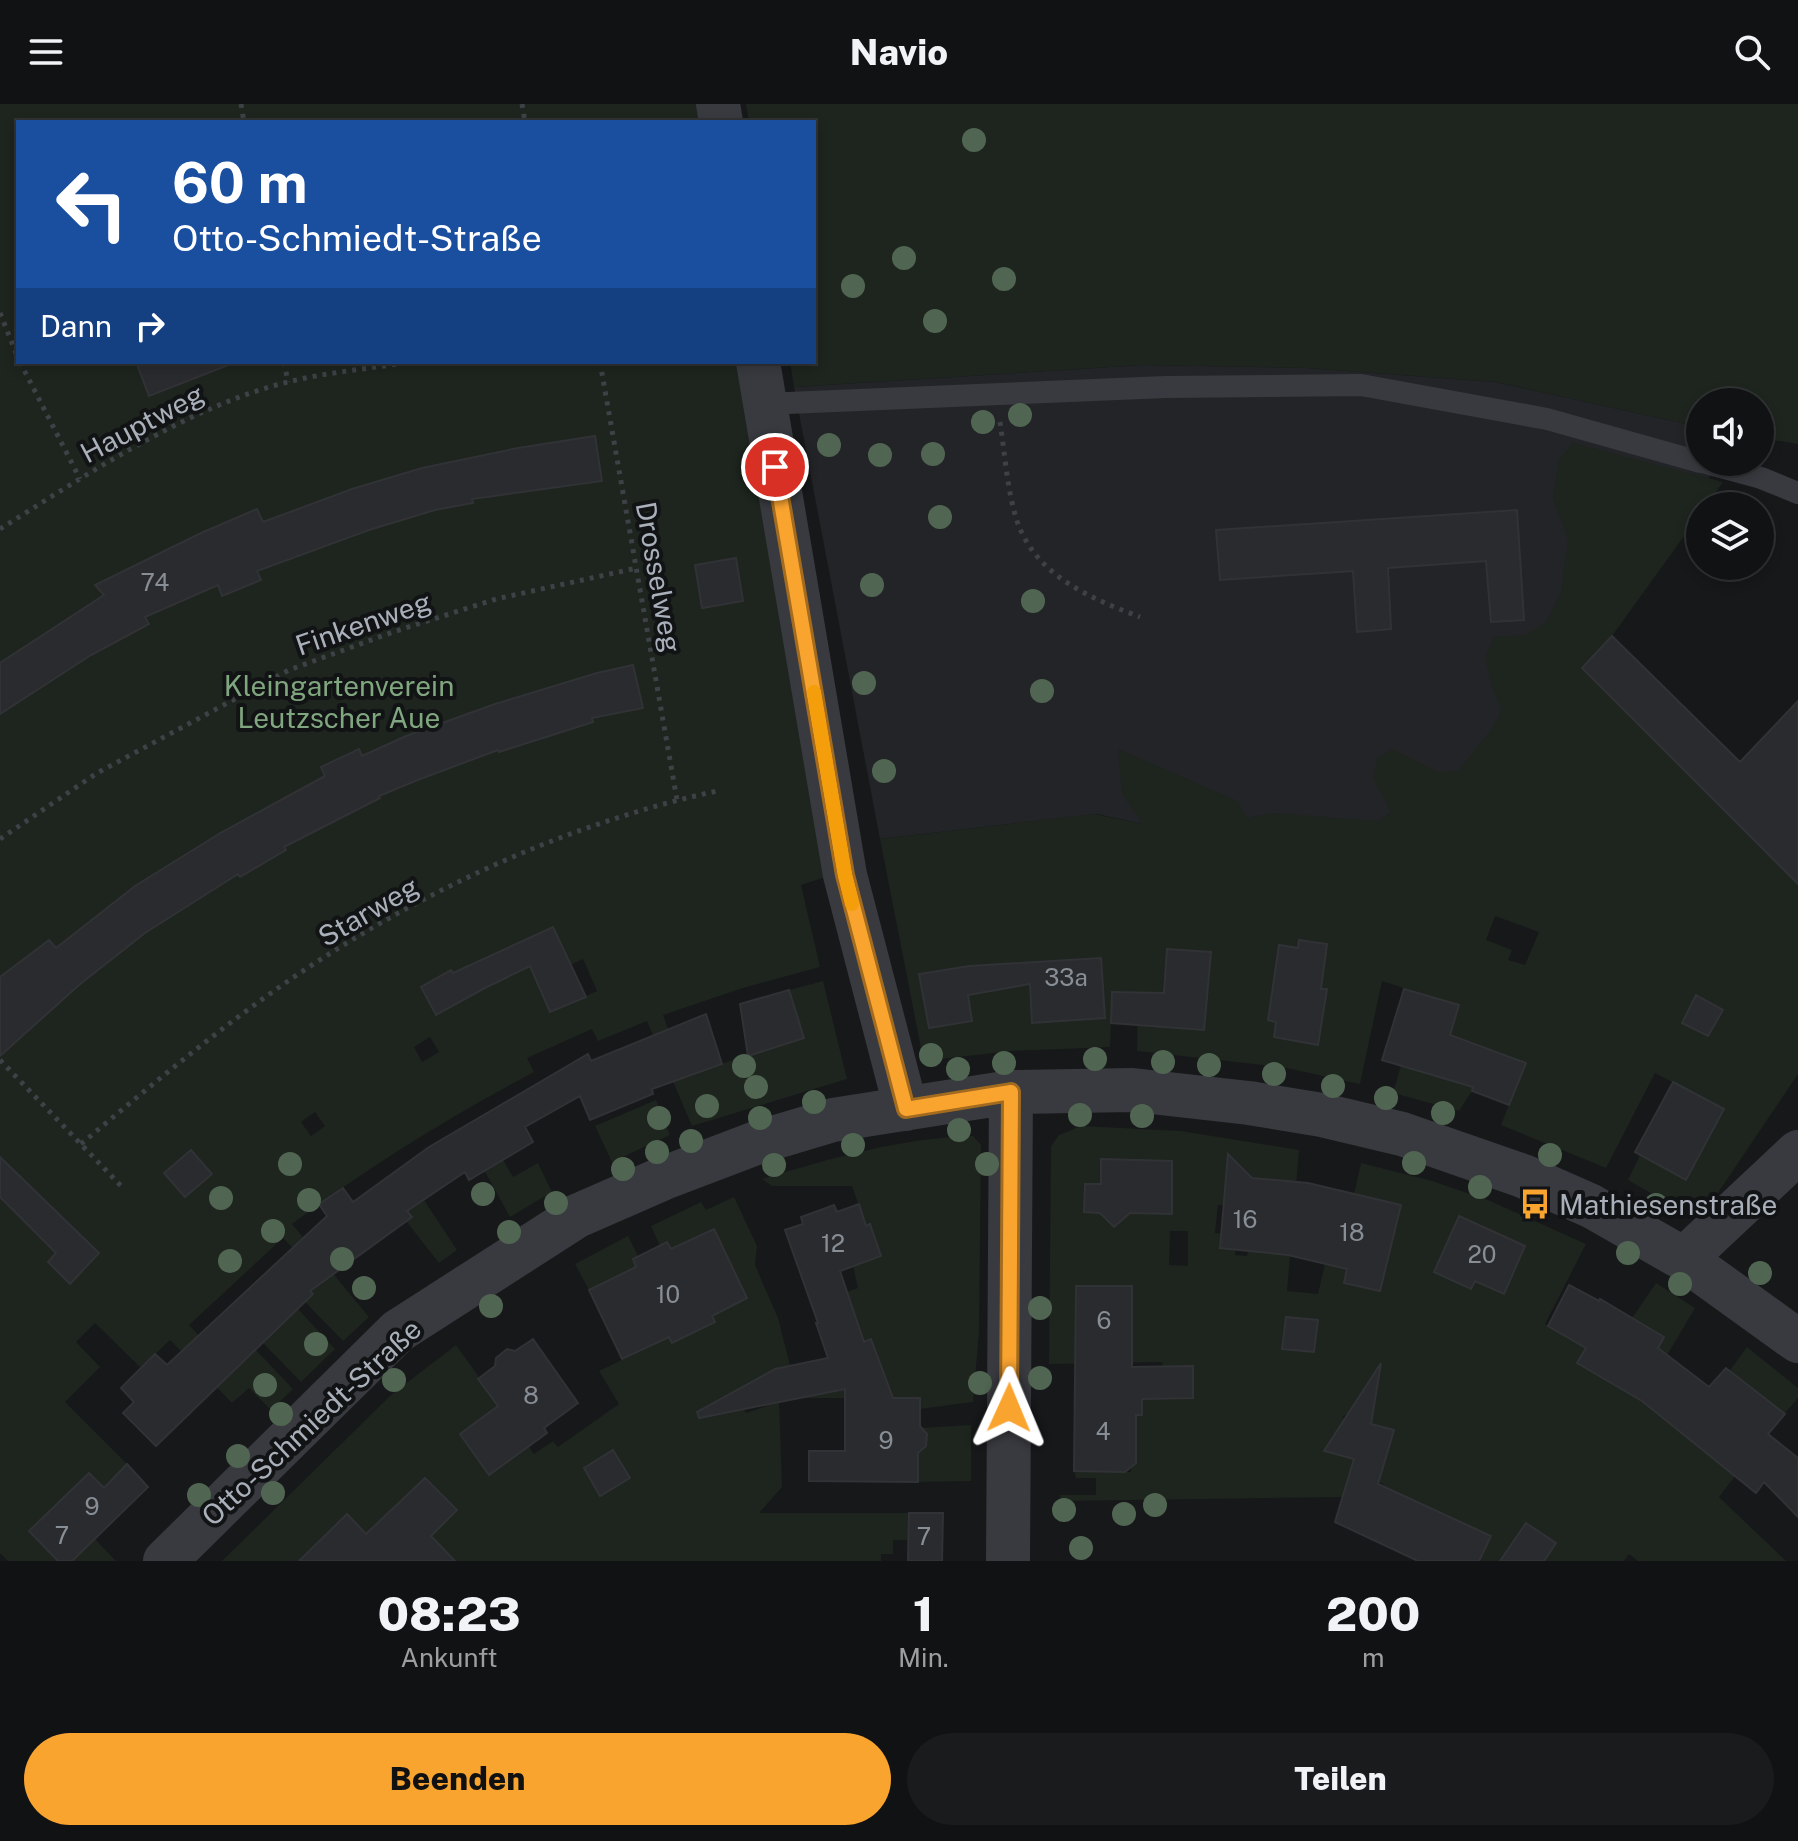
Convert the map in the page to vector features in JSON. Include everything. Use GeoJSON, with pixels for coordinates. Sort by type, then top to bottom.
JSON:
{"type":"FeatureCollection","features":[{"type":"Feature","properties":{"kind":"street"},"geometry":{"type":"LineString","coordinates":[[761,383],[845,875],[906,1109]]}},
{"type":"Feature","properties":{"kind":"street","name":"Otto-Schmiedt-Straße"},"geometry":{"type":"LineString","coordinates":[[165,1561],[398,1331],[577,1216],[756,1143],[833,1120],[1011,1092],[1133,1090],[1249,1103],[1322,1115],[1402,1134],[1537,1182],[1591,1206],[1684,1259],[1798,1341]]}},
{"type":"Feature","properties":{"kind":"street"},"geometry":{"type":"LineString","coordinates":[[1008,1561],[1011,1092]]}},
{"type":"Feature","properties":{"kind":"street"},"geometry":{"type":"LineString","coordinates":[[1684,1259],[1798,1152]]}},
{"type":"Feature","properties":{"kind":"lane"},"geometry":{"type":"LineString","coordinates":[[761,383],[1166,387],[1361,385],[1547,419],[1686,458]]}},
{"type":"Feature","properties":{"kind":"lane"},"geometry":{"type":"LineString","coordinates":[[1754,476],[1798,493]]}},
{"type":"Feature","properties":{"kind":"path"},"geometry":{"type":"LineString","coordinates":[[0,313],[16,353]]}},
{"type":"Feature","properties":{"kind":"path"},"geometry":{"type":"LineString","coordinates":[[21,364],[80,479]]}},
{"type":"Feature","properties":{"kind":"path"},"geometry":{"type":"LineString","coordinates":[[284,364],[288,382]]}},
{"type":"Feature","properties":{"kind":"path","name":"Hauptweg"},"geometry":{"type":"LineString","coordinates":[[0,529],[80,479],[210,408],[288,382],[397,364]]}},
{"type":"Feature","properties":{"kind":"path","name":"Drosselweg"},"geometry":{"type":"LineString","coordinates":[[600,364],[677,800]]}},
{"type":"Feature","properties":{"kind":"path"},"geometry":{"type":"LineString","coordinates":[[1000,421],[1017,521],[1038,559],[1063,581],[1096,600],[1140,617]]}},
{"type":"Feature","properties":{"kind":"path","name":"Finkenweg"},"geometry":{"type":"LineString","coordinates":[[0,839],[97,773],[289,670],[496,599],[637,568]]}},
{"type":"Feature","properties":{"kind":"path","name":"Starweg"},"geometry":{"type":"LineString","coordinates":[[81,1144],[182,1060],[291,980],[359,936],[458,883],[557,839],[619,816],[717,791]]}},
{"type":"Feature","properties":{"kind":"path"},"geometry":{"type":"LineString","coordinates":[[0,1060],[124,1189]]}},
{"type":"Feature","properties":{"kind":"shaded area"},"geometry":{"type":"Polygon","coordinates":[[[1143,365],[1307,368],[1495,382],[1686,424],[1686,476],[1710,476],[1700,492],[1686,492],[1686,515],[1451,892],[1097,814],[880,839],[794,387],[1143,365]]]}},
{"type":"Feature","properties":{"kind":"green space","name":"Kleingartenverein Leutzscher Aue"},"geometry":{"type":"Polygon","coordinates":[[[0,104],[703,104],[706,120],[16,120],[16,364],[744,364],[838,873],[801,885],[820,967],[743,988],[663,1015],[686,1075],[803,1038],[789,990],[823,981],[847,1079],[692,1126],[647,1021],[598,1041],[592,1029],[527,1058],[534,1072],[410,1144],[292,1224],[369,1317],[343,1341],[305,1302],[313,1295],[302,1282],[314,1270],[283,1238],[189,1325],[226,1365],[255,1349],[293,1389],[271,1410],[249,1388],[232,1403],[170,1340],[141,1368],[95,1323],[76,1342],[100,1367],[65,1402],[127,1464],[103,1488],[88,1473],[29,1531],[58,1561],[8,1561],[0,1553],[0,104]],[[583,959],[537,981],[580,999],[597,991],[583,959]],[[430,1037],[414,1047],[422,1062],[439,1052],[430,1037]],[[315,1112],[301,1122],[311,1136],[325,1126],[315,1112]]]}},
{"type":"Feature","properties":{"kind":"green space"},"geometry":{"type":"Polygon","coordinates":[[[746,104],[1798,104],[1798,444],[1774,440],[1774,388],[1686,388],[1686,424],[1496,382],[1307,368],[1143,365],[794,387],[790,364],[816,364],[816,120],[749,120],[746,104]]]}},
{"type":"Feature","properties":{"kind":"green space"},"geometry":{"type":"Polygon","coordinates":[[[1573,443],[1686,472],[1686,476],[1723,482],[1716,492],[1686,492],[1686,533],[1612,636],[1798,884],[1798,1074],[1699,1221],[1628,1180],[1640,1155],[1686,1179],[1723,1109],[1655,1073],[1606,1168],[1501,1125],[1525,1064],[1488,1050],[1472,1091],[1459,1111],[1393,1093],[1401,1065],[1459,1006],[1382,981],[1360,1084],[1282,1067],[1137,1051],[1138,992],[1112,992],[1110,1047],[1010,1051],[941,1059],[921,1048],[880,839],[1094,814],[1143,824],[1122,794],[1118,749],[1237,801],[1247,818],[1273,813],[1378,821],[1391,812],[1373,778],[1378,758],[1392,749],[1438,772],[1458,771],[1490,731],[1502,710],[1491,685],[1485,656],[1494,637],[1525,635],[1546,622],[1561,592],[1568,539],[1553,498],[1559,460],[1573,443]],[[1495,916],[1486,940],[1512,950],[1508,960],[1525,965],[1539,932],[1495,916]],[[1696,996],[1682,1023],[1708,1036],[1723,1010],[1696,996]]]}},
{"type":"Feature","properties":{"kind":"green space"},"geometry":{"type":"Polygon","coordinates":[[[656,1100],[670,1135],[612,1162],[595,1126],[656,1100]]]}},
{"type":"Feature","properties":{"kind":"green space"},"geometry":{"type":"Polygon","coordinates":[[[1081,1126],[1181,1131],[1299,1150],[1287,1291],[1318,1294],[1325,1264],[1347,1269],[1344,1283],[1380,1291],[1401,1205],[1354,1194],[1361,1163],[1432,1181],[1488,1200],[1586,1244],[1545,1324],[1586,1348],[1577,1363],[1639,1379],[1664,1338],[1632,1318],[1656,1283],[1695,1308],[1650,1384],[1675,1397],[1660,1416],[1735,1476],[1719,1497],[1786,1561],[1638,1561],[1629,1554],[1624,1561],[1544,1561],[1556,1543],[1526,1523],[1506,1553],[1518,1561],[1479,1561],[1491,1536],[1387,1488],[1379,1481],[1394,1431],[1371,1424],[1375,1404],[1370,1402],[1342,1417],[1356,1423],[1354,1459],[1342,1497],[1061,1501],[1060,1495],[1096,1495],[1096,1478],[1076,1478],[1074,1471],[1131,1472],[1131,1416],[1142,1415],[1142,1390],[1164,1399],[1192,1398],[1192,1366],[1163,1366],[1162,1362],[1049,1364],[1051,1146],[1059,1135],[1081,1126]],[[1101,1159],[1101,1184],[1085,1184],[1085,1212],[1102,1213],[1115,1222],[1128,1213],[1172,1214],[1171,1161],[1101,1159]],[[1243,1170],[1224,1205],[1218,1205],[1215,1233],[1236,1235],[1235,1255],[1247,1256],[1248,1251],[1270,1253],[1277,1180],[1248,1178],[1249,1175],[1243,1170]],[[1459,1216],[1439,1262],[1441,1276],[1471,1288],[1475,1281],[1504,1294],[1525,1246],[1459,1216]],[[1170,1231],[1169,1265],[1188,1266],[1188,1231],[1170,1231]],[[1122,1298],[1117,1343],[1132,1343],[1132,1298],[1122,1298]]]}},
{"type":"Feature","properties":{"kind":"green space"},"geometry":{"type":"Polygon","coordinates":[[[973,1136],[981,1145],[979,1332],[973,1402],[920,1409],[920,1398],[798,1398],[871,1340],[864,1342],[854,1313],[822,1324],[814,1304],[858,1288],[853,1266],[881,1256],[871,1225],[866,1226],[852,1186],[772,1186],[762,1179],[893,1145],[973,1136]]]}},
{"type":"Feature","properties":{"kind":"green space"},"geometry":{"type":"Polygon","coordinates":[[[503,1160],[513,1177],[538,1163],[552,1192],[510,1217],[484,1170],[503,1160]]]}},
{"type":"Feature","properties":{"kind":"green space"},"geometry":{"type":"Polygon","coordinates":[[[734,1197],[757,1246],[755,1265],[778,1318],[790,1365],[777,1368],[734,1391],[746,1413],[779,1402],[782,1487],[759,1513],[909,1513],[909,1540],[893,1540],[893,1554],[881,1554],[881,1561],[431,1561],[431,1536],[457,1510],[425,1478],[391,1509],[403,1522],[399,1561],[222,1561],[391,1395],[456,1345],[534,1454],[553,1441],[558,1447],[619,1404],[599,1371],[669,1337],[672,1343],[715,1322],[712,1316],[747,1298],[714,1229],[671,1249],[667,1242],[660,1246],[651,1226],[701,1202],[706,1210],[734,1197]]]}},
{"type":"Feature","properties":{"kind":"green space"},"geometry":{"type":"Polygon","coordinates":[[[424,1200],[457,1250],[439,1263],[406,1221],[412,1217],[407,1211],[424,1200]]]}},
{"type":"Feature","properties":{"kind":"green space"},"geometry":{"type":"Polygon","coordinates":[[[628,1236],[638,1256],[633,1259],[636,1267],[589,1290],[575,1264],[628,1236]]]}},
{"type":"Feature","properties":{"kind":"green space"},"geometry":{"type":"Polygon","coordinates":[[[298,1309],[335,1349],[301,1382],[262,1342],[298,1309]]]}},
{"type":"Feature","properties":{"kind":"green space"},"geometry":{"type":"Polygon","coordinates":[[[1747,1347],[1798,1388],[1798,1398],[1785,1413],[1770,1401],[1763,1410],[1736,1388],[1742,1380],[1730,1370],[1747,1347]]]}},
{"type":"Feature","properties":{"kind":"green space"},"geometry":{"type":"Polygon","coordinates":[[[971,1425],[971,1481],[918,1482],[918,1454],[926,1446],[927,1434],[921,1428],[971,1425]]]}},
{"type":"Feature","properties":{"kind":"green space"},"geometry":{"type":"Polygon","coordinates":[[[95,1539],[116,1561],[72,1561],[95,1539]]]}},
{"type":"Feature","properties":{"kind":"building"},"geometry":{"type":"Polygon","coordinates":[[[137,364],[231,364],[149,396],[137,364]]]}},
{"type":"Feature","properties":{"kind":"building"},"geometry":{"type":"Polygon","coordinates":[[[595,436],[602,481],[472,499],[473,503],[435,510],[369,530],[257,571],[261,580],[222,596],[218,585],[145,617],[149,624],[91,655],[0,714],[0,663],[104,595],[95,585],[201,533],[257,509],[263,522],[352,489],[422,468],[595,436]]]}},
{"type":"Feature","properties":{"kind":"building"},"geometry":{"type":"Polygon","coordinates":[[[1517,510],[1524,620],[1491,622],[1486,561],[1388,568],[1391,629],[1357,632],[1353,571],[1220,580],[1216,530],[1517,510]]]}},
{"type":"Feature","properties":{"kind":"building"},"geometry":{"type":"Polygon","coordinates":[[[736,558],[743,601],[702,608],[695,565],[736,558]]]}},
{"type":"Feature","properties":{"kind":"building"},"geometry":{"type":"Polygon","coordinates":[[[1612,636],[1740,762],[1798,701],[1798,884],[1582,668],[1612,636]]]}},
{"type":"Feature","properties":{"kind":"building"},"geometry":{"type":"Polygon","coordinates":[[[633,665],[643,708],[592,718],[593,722],[498,750],[415,781],[379,796],[284,847],[286,850],[240,877],[238,874],[145,933],[79,985],[0,1056],[0,977],[49,940],[56,948],[135,886],[222,832],[325,776],[321,767],[359,749],[362,756],[406,736],[495,704],[633,665]]]}},
{"type":"Feature","properties":{"kind":"building"},"geometry":{"type":"Polygon","coordinates":[[[553,927],[586,997],[550,1012],[530,966],[436,1015],[421,987],[451,970],[453,973],[553,927]]]}},
{"type":"Feature","properties":{"kind":"building"},"geometry":{"type":"Polygon","coordinates":[[[1299,940],[1327,944],[1321,989],[1327,989],[1318,1045],[1274,1037],[1276,1022],[1268,1020],[1279,945],[1298,948],[1299,940]]]}},
{"type":"Feature","properties":{"kind":"building"},"geometry":{"type":"Polygon","coordinates":[[[1167,949],[1211,952],[1204,1030],[1111,1023],[1112,992],[1164,993],[1167,949]]]}},
{"type":"Feature","properties":{"kind":"building"},"geometry":{"type":"Polygon","coordinates":[[[1101,958],[1105,1018],[1032,1023],[1030,984],[968,995],[972,1021],[929,1028],[919,974],[969,966],[1101,958]]]}},
{"type":"Feature","properties":{"kind":"building"},"geometry":{"type":"Polygon","coordinates":[[[1404,989],[1459,1005],[1450,1035],[1526,1063],[1509,1105],[1472,1091],[1473,1087],[1382,1060],[1404,989]]]}},
{"type":"Feature","properties":{"kind":"building"},"geometry":{"type":"Polygon","coordinates":[[[789,990],[804,1038],[748,1056],[740,1004],[789,990]]]}},
{"type":"Feature","properties":{"kind":"building"},"geometry":{"type":"Polygon","coordinates":[[[1696,995],[1723,1010],[1708,1036],[1682,1023],[1696,995]]]}},
{"type":"Feature","properties":{"kind":"building"},"geometry":{"type":"Polygon","coordinates":[[[706,1014],[722,1064],[652,1089],[653,1094],[590,1120],[580,1096],[525,1127],[533,1142],[469,1180],[465,1172],[407,1211],[412,1217],[310,1291],[313,1294],[156,1446],[123,1413],[134,1402],[121,1388],[155,1354],[167,1365],[327,1216],[319,1204],[343,1188],[353,1202],[429,1147],[588,1054],[591,1061],[706,1014]]]}},
{"type":"Feature","properties":{"kind":"building"},"geometry":{"type":"Polygon","coordinates":[[[1673,1082],[1724,1109],[1686,1180],[1635,1152],[1673,1082]]]}},
{"type":"Feature","properties":{"kind":"building"},"geometry":{"type":"Polygon","coordinates":[[[191,1150],[212,1174],[185,1197],[164,1173],[191,1150]]]}},
{"type":"Feature","properties":{"kind":"building"},"geometry":{"type":"Polygon","coordinates":[[[1228,1154],[1252,1178],[1308,1183],[1401,1205],[1380,1291],[1344,1283],[1347,1269],[1288,1255],[1220,1248],[1228,1154]]]}},
{"type":"Feature","properties":{"kind":"building"},"geometry":{"type":"Polygon","coordinates":[[[0,1157],[99,1253],[70,1284],[48,1262],[56,1253],[0,1197],[0,1157]]]}},
{"type":"Feature","properties":{"kind":"building"},"geometry":{"type":"Polygon","coordinates":[[[1101,1159],[1172,1161],[1172,1214],[1130,1213],[1114,1227],[1100,1213],[1084,1212],[1085,1184],[1101,1184],[1101,1159]]]}},
{"type":"Feature","properties":{"kind":"building"},"geometry":{"type":"Polygon","coordinates":[[[859,1204],[881,1256],[840,1271],[864,1342],[871,1339],[893,1398],[920,1398],[920,1426],[927,1434],[926,1446],[918,1453],[918,1482],[809,1481],[809,1451],[845,1451],[845,1389],[699,1418],[697,1412],[775,1369],[828,1358],[785,1230],[803,1224],[801,1217],[834,1205],[837,1212],[859,1204]]]}},
{"type":"Feature","properties":{"kind":"building"},"geometry":{"type":"Polygon","coordinates":[[[1459,1216],[1525,1246],[1504,1294],[1475,1281],[1471,1289],[1434,1272],[1459,1216]]]}},
{"type":"Feature","properties":{"kind":"building"},"geometry":{"type":"Polygon","coordinates":[[[714,1229],[747,1298],[712,1316],[715,1322],[672,1343],[669,1337],[622,1359],[589,1290],[636,1267],[633,1259],[667,1242],[671,1249],[714,1229]]]}},
{"type":"Feature","properties":{"kind":"building"},"geometry":{"type":"Polygon","coordinates":[[[1569,1285],[1600,1299],[1664,1337],[1658,1348],[1709,1387],[1726,1368],[1785,1414],[1768,1434],[1798,1458],[1798,1517],[1764,1482],[1756,1493],[1642,1401],[1577,1363],[1586,1348],[1548,1326],[1569,1285]]]}},
{"type":"Feature","properties":{"kind":"building"},"geometry":{"type":"Polygon","coordinates":[[[1076,1286],[1132,1286],[1132,1367],[1193,1366],[1193,1398],[1142,1399],[1142,1415],[1136,1415],[1136,1463],[1125,1472],[1074,1471],[1076,1286]]]}},
{"type":"Feature","properties":{"kind":"building"},"geometry":{"type":"Polygon","coordinates":[[[1286,1317],[1318,1320],[1314,1352],[1282,1349],[1286,1317]]]}},
{"type":"Feature","properties":{"kind":"building"},"geometry":{"type":"Polygon","coordinates":[[[533,1339],[578,1403],[544,1428],[547,1433],[489,1475],[460,1434],[498,1406],[478,1379],[495,1366],[496,1358],[507,1349],[515,1351],[533,1339]]]}},
{"type":"Feature","properties":{"kind":"building"},"geometry":{"type":"Polygon","coordinates":[[[1381,1363],[1371,1424],[1394,1430],[1378,1484],[1491,1536],[1479,1561],[1418,1561],[1335,1522],[1354,1459],[1324,1451],[1381,1363]]]}},
{"type":"Feature","properties":{"kind":"building"},"geometry":{"type":"Polygon","coordinates":[[[613,1450],[630,1478],[600,1496],[584,1468],[613,1450]]]}},
{"type":"Feature","properties":{"kind":"building"},"geometry":{"type":"Polygon","coordinates":[[[127,1464],[148,1487],[72,1561],[58,1561],[29,1531],[89,1473],[104,1488],[127,1464]]]}},
{"type":"Feature","properties":{"kind":"building"},"geometry":{"type":"Polygon","coordinates":[[[425,1478],[457,1510],[431,1536],[455,1561],[299,1561],[347,1514],[366,1534],[425,1478]]]}},
{"type":"Feature","properties":{"kind":"building"},"geometry":{"type":"Polygon","coordinates":[[[909,1513],[943,1513],[942,1561],[908,1561],[909,1513]]]}},
{"type":"Feature","properties":{"kind":"building"},"geometry":{"type":"Polygon","coordinates":[[[1526,1523],[1556,1543],[1544,1561],[1500,1561],[1526,1523]]]}},
{"type":"Feature","properties":{"kind":"slow traffic"},"geometry":{"type":"LineString","coordinates":[[814,692],[852,904]]}},
{"type":"Feature","properties":{"kind":"place","name":"Mathiesenstraße"},"geometry":{"type":"Point","coordinates":[1535,1204]}},
{"type":"Feature","properties":{"kind":"route"},"geometry":{"type":"LineString","coordinates":[[775,467],[845,875],[906,1109],[1011,1092],[1009,1408]]}}]}
